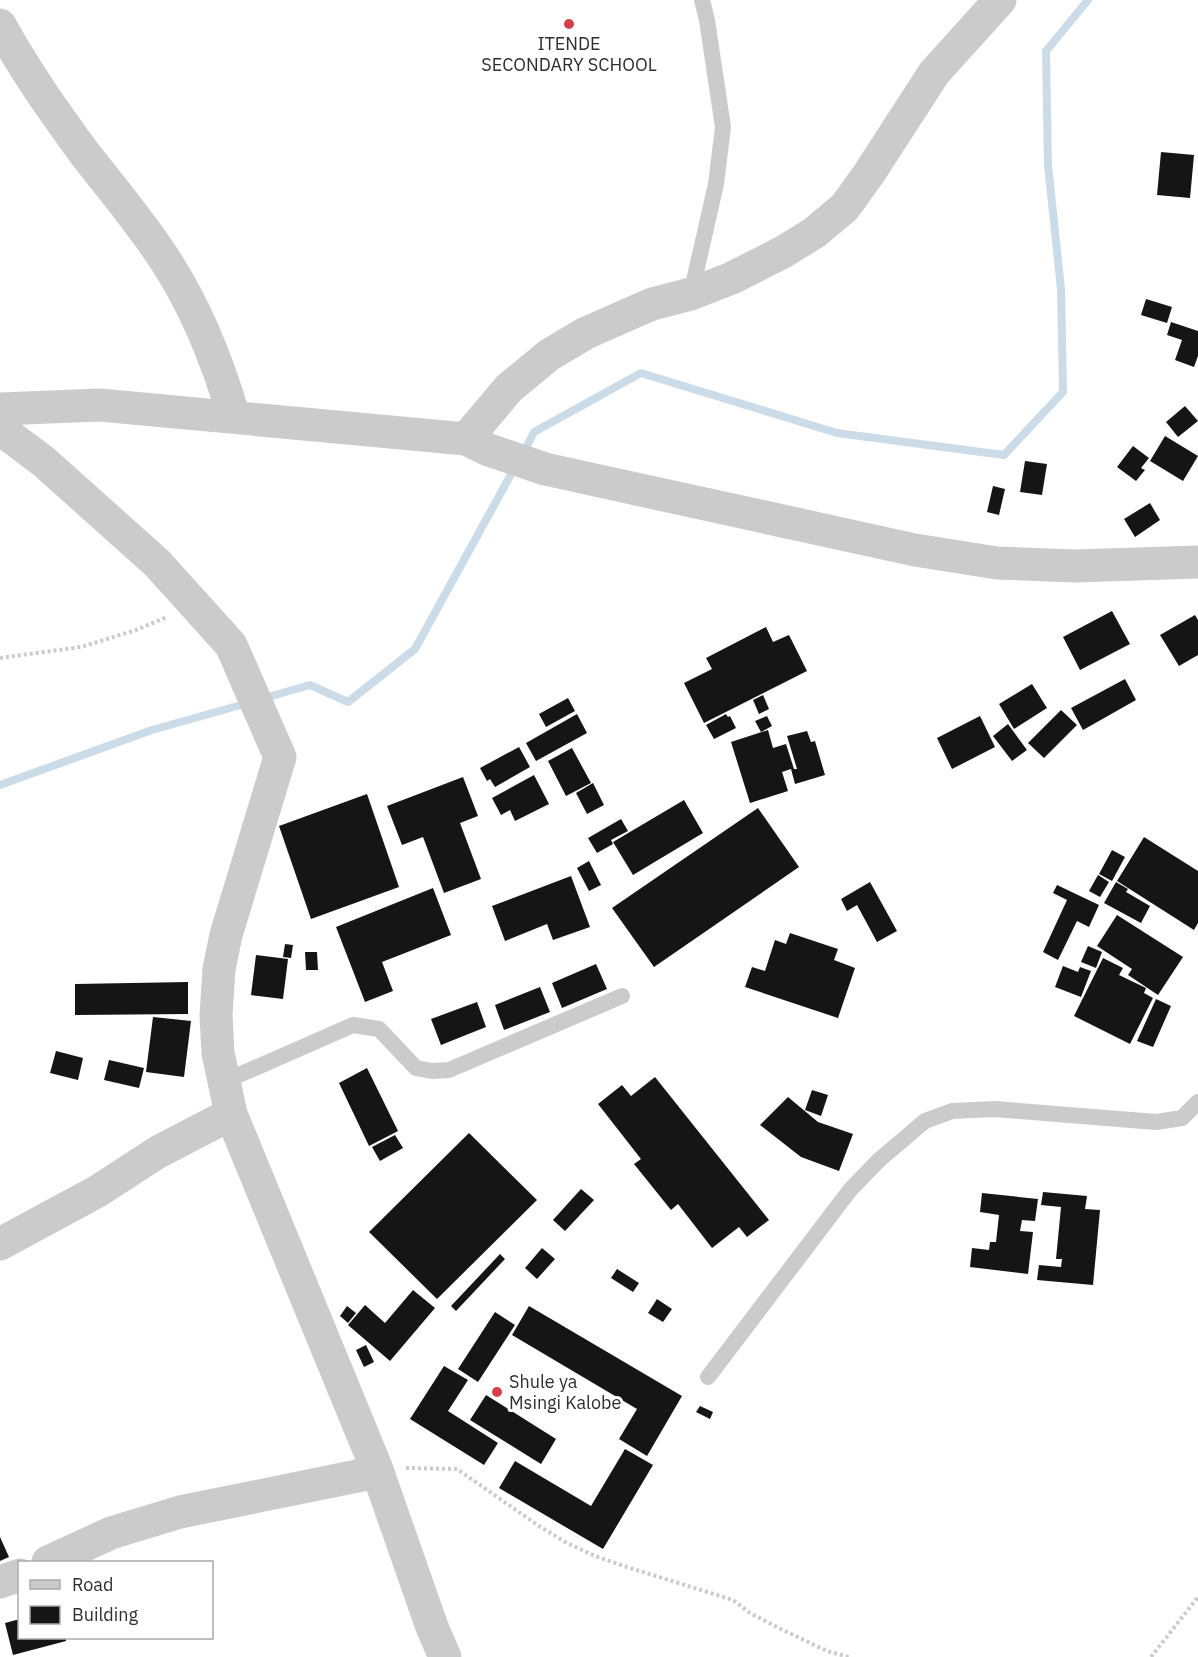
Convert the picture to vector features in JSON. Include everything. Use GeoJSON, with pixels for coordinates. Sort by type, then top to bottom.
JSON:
{"type":"FeatureCollection","features":[{"type":"Feature","properties":{"kind":"street"},"geometry":{"type":"LineString","coordinates":[[478,444],[509,388],[549,355],[586,333],[652,304],[691,294],[732,278],[814,233],[845,207],[934,73],[1000,0]]}},
{"type":"Feature","properties":{"kind":"street"},"geometry":{"type":"LineString","coordinates":[[0,26],[20,61],[55,112],[168,263],[201,326],[220,370],[234,417]]}},
{"type":"Feature","properties":{"kind":"street"},"geometry":{"type":"LineString","coordinates":[[0,409],[100,405],[234,417],[478,444],[545,469],[915,550],[997,563],[1075,566],[1198,562]]}},
{"type":"Feature","properties":{"kind":"street"},"geometry":{"type":"LineString","coordinates":[[0,429],[43,461],[157,563],[231,645],[280,757],[226,934],[219,969],[216,1024],[218,1053],[231,1114],[376,1470],[432,1627],[445,1657]]}},
{"type":"Feature","properties":{"kind":"street"},"geometry":{"type":"LineString","coordinates":[[0,1244],[98,1191],[158,1152],[231,1114]]}},
{"type":"Feature","properties":{"kind":"street"},"geometry":{"type":"LineString","coordinates":[[52,1561],[111,1533],[180,1512],[376,1470]]}},
{"type":"Feature","properties":{"kind":"street"},"geometry":{"type":"LineString","coordinates":[[0,1582],[18,1576]]}},
{"type":"Feature","properties":{"kind":"lane"},"geometry":{"type":"LineString","coordinates":[[691,294],[716,184],[723,127],[702,0]]}},
{"type":"Feature","properties":{"kind":"lane"},"geometry":{"type":"LineString","coordinates":[[224,1082],[353,1025],[378,1029],[416,1068],[432,1071],[449,1070],[622,996]]}},
{"type":"Feature","properties":{"kind":"lane"},"geometry":{"type":"LineString","coordinates":[[708,1377],[850,1190],[879,1160],[925,1121],[952,1111],[995,1109],[1156,1122],[1182,1118],[1198,1102]]}},
{"type":"Feature","properties":{"kind":"path"},"geometry":{"type":"LineString","coordinates":[[0,657],[81,647],[136,630],[195,605]]}},
{"type":"Feature","properties":{"kind":"path"},"geometry":{"type":"LineString","coordinates":[[376,1470],[457,1469],[538,1526],[567,1543],[627,1567],[733,1600],[750,1613],[781,1629],[827,1651],[849,1657]]}},
{"type":"Feature","properties":{"kind":"path"},"geometry":{"type":"LineString","coordinates":[[1151,1657],[1198,1597]]}},
{"type":"Feature","properties":{"kind":"building"},"geometry":{"type":"Polygon","coordinates":[[[1161,152],[1194,155],[1190,198],[1157,195],[1161,152]]]}},
{"type":"Feature","properties":{"kind":"building"},"geometry":{"type":"Polygon","coordinates":[[[1146,299],[1172,307],[1167,323],[1141,315],[1146,299]]]}},
{"type":"Feature","properties":{"kind":"building"},"geometry":{"type":"Polygon","coordinates":[[[1171,322],[1198,331],[1198,356],[1194,367],[1175,360],[1182,340],[1167,335],[1171,322]]]}},
{"type":"Feature","properties":{"kind":"building"},"geometry":{"type":"Polygon","coordinates":[[[1185,406],[1198,421],[1178,437],[1166,422],[1185,406]]]}},
{"type":"Feature","properties":{"kind":"building"},"geometry":{"type":"Polygon","coordinates":[[[1165,436],[1198,456],[1183,481],[1150,461],[1165,436]]]}},
{"type":"Feature","properties":{"kind":"building"},"geometry":{"type":"Polygon","coordinates":[[[1133,446],[1149,458],[1141,468],[1145,470],[1136,481],[1117,467],[1133,446]]]}},
{"type":"Feature","properties":{"kind":"building"},"geometry":{"type":"Polygon","coordinates":[[[1025,461],[1047,464],[1042,495],[1020,492],[1025,461]]]}},
{"type":"Feature","properties":{"kind":"building"},"geometry":{"type":"Polygon","coordinates":[[[993,486],[1005,489],[999,515],[987,512],[993,486]]]}},
{"type":"Feature","properties":{"kind":"building"},"geometry":{"type":"Polygon","coordinates":[[[1150,503],[1160,520],[1135,537],[1124,519],[1150,503]]]}},
{"type":"Feature","properties":{"kind":"building"},"geometry":{"type":"Polygon","coordinates":[[[1112,611],[1130,644],[1080,670],[1063,637],[1112,611]]]}},
{"type":"Feature","properties":{"kind":"building"},"geometry":{"type":"Polygon","coordinates":[[[1195,615],[1198,620],[1198,655],[1179,666],[1160,635],[1195,615]]]}},
{"type":"Feature","properties":{"kind":"building"},"geometry":{"type":"Polygon","coordinates":[[[766,627],[773,642],[789,635],[807,671],[704,723],[684,683],[712,669],[706,658],[766,627]]]}},
{"type":"Feature","properties":{"kind":"building"},"geometry":{"type":"Polygon","coordinates":[[[1125,679],[1136,700],[1083,730],[1071,708],[1125,679]]]}},
{"type":"Feature","properties":{"kind":"building"},"geometry":{"type":"Polygon","coordinates":[[[1032,684],[1047,708],[1014,729],[999,704],[1032,684]]]}},
{"type":"Feature","properties":{"kind":"building"},"geometry":{"type":"Polygon","coordinates":[[[763,695],[769,709],[759,714],[753,700],[763,695]]]}},
{"type":"Feature","properties":{"kind":"building"},"geometry":{"type":"Polygon","coordinates":[[[568,698],[575,711],[546,727],[539,714],[568,698]]]}},
{"type":"Feature","properties":{"kind":"building"},"geometry":{"type":"Polygon","coordinates":[[[1061,710],[1077,725],[1044,758],[1028,743],[1061,710]]]}},
{"type":"Feature","properties":{"kind":"building"},"geometry":{"type":"Polygon","coordinates":[[[577,714],[587,733],[536,761],[526,743],[577,714]]]}},
{"type":"Feature","properties":{"kind":"building"},"geometry":{"type":"Polygon","coordinates":[[[726,714],[730,716],[736,728],[714,739],[706,725],[726,714]]]}},
{"type":"Feature","properties":{"kind":"building"},"geometry":{"type":"Polygon","coordinates":[[[767,716],[772,726],[761,732],[755,721],[767,716]]]}},
{"type":"Feature","properties":{"kind":"building"},"geometry":{"type":"Polygon","coordinates":[[[980,716],[995,747],[952,769],[937,738],[980,716]]]}},
{"type":"Feature","properties":{"kind":"building"},"geometry":{"type":"Polygon","coordinates":[[[1008,724],[1027,750],[1012,761],[993,736],[1008,724]]]}},
{"type":"Feature","properties":{"kind":"building"},"geometry":{"type":"Polygon","coordinates":[[[768,730],[773,748],[786,744],[794,769],[797,769],[787,736],[807,731],[811,742],[815,741],[825,775],[795,784],[791,769],[782,772],[788,791],[750,803],[731,742],[768,730]]]}},
{"type":"Feature","properties":{"kind":"building"},"geometry":{"type":"Polygon","coordinates":[[[519,747],[530,767],[495,787],[490,779],[487,781],[480,768],[519,747]]]}},
{"type":"Feature","properties":{"kind":"building"},"geometry":{"type":"Polygon","coordinates":[[[572,748],[591,783],[566,796],[548,761],[572,748]]]}},
{"type":"Feature","properties":{"kind":"building"},"geometry":{"type":"Polygon","coordinates":[[[534,775],[549,804],[515,821],[510,810],[501,815],[492,798],[534,775]]]}},
{"type":"Feature","properties":{"kind":"building"},"geometry":{"type":"Polygon","coordinates":[[[463,777],[478,816],[460,823],[481,879],[444,893],[423,837],[402,845],[387,806],[463,777]]]}},
{"type":"Feature","properties":{"kind":"building"},"geometry":{"type":"Polygon","coordinates":[[[593,783],[604,805],[587,814],[576,793],[593,783]]]}},
{"type":"Feature","properties":{"kind":"building"},"geometry":{"type":"Polygon","coordinates":[[[367,794],[399,887],[311,919],[279,826],[367,794]]]}},
{"type":"Feature","properties":{"kind":"building"},"geometry":{"type":"Polygon","coordinates":[[[684,800],[703,833],[633,875],[613,842],[684,800]]]}},
{"type":"Feature","properties":{"kind":"building"},"geometry":{"type":"Polygon","coordinates":[[[758,808],[799,867],[654,967],[612,908],[758,808]]]}},
{"type":"Feature","properties":{"kind":"building"},"geometry":{"type":"Polygon","coordinates":[[[621,819],[628,831],[611,840],[613,844],[597,853],[588,838],[621,819]]]}},
{"type":"Feature","properties":{"kind":"building"},"geometry":{"type":"Polygon","coordinates":[[[1144,837],[1198,871],[1198,923],[1194,930],[1117,881],[1144,837]]]}},
{"type":"Feature","properties":{"kind":"building"},"geometry":{"type":"Polygon","coordinates":[[[1112,850],[1125,857],[1112,881],[1099,874],[1112,850]]]}},
{"type":"Feature","properties":{"kind":"building"},"geometry":{"type":"Polygon","coordinates":[[[589,861],[601,885],[589,891],[577,868],[589,861]]]}},
{"type":"Feature","properties":{"kind":"building"},"geometry":{"type":"Polygon","coordinates":[[[1098,875],[1109,882],[1100,897],[1089,891],[1098,875]]]}},
{"type":"Feature","properties":{"kind":"building"},"geometry":{"type":"Polygon","coordinates":[[[571,876],[590,927],[553,940],[547,924],[505,941],[492,906],[571,876]]]}},
{"type":"Feature","properties":{"kind":"building"},"geometry":{"type":"Polygon","coordinates":[[[870,882],[897,931],[877,942],[857,905],[847,911],[841,899],[870,882]]]}},
{"type":"Feature","properties":{"kind":"building"},"geometry":{"type":"Polygon","coordinates":[[[1116,882],[1128,889],[1126,892],[1150,906],[1141,923],[1104,903],[1116,882]]]}},
{"type":"Feature","properties":{"kind":"building"},"geometry":{"type":"Polygon","coordinates":[[[1057,885],[1099,905],[1089,927],[1077,921],[1058,960],[1043,952],[1067,900],[1053,893],[1057,885]]]}},
{"type":"Feature","properties":{"kind":"building"},"geometry":{"type":"Polygon","coordinates":[[[433,888],[451,935],[382,962],[393,991],[365,1002],[336,927],[433,888]]]}},
{"type":"Feature","properties":{"kind":"building"},"geometry":{"type":"Polygon","coordinates":[[[1117,915],[1183,957],[1158,995],[1128,975],[1132,969],[1097,946],[1117,915]]]}},
{"type":"Feature","properties":{"kind":"building"},"geometry":{"type":"Polygon","coordinates":[[[790,933],[838,949],[834,960],[855,968],[838,1018],[745,987],[752,967],[765,971],[775,940],[786,944],[790,933]]]}},
{"type":"Feature","properties":{"kind":"building"},"geometry":{"type":"Polygon","coordinates":[[[285,944],[293,945],[291,958],[283,957],[285,944]]]}},
{"type":"Feature","properties":{"kind":"building"},"geometry":{"type":"Polygon","coordinates":[[[1088,946],[1102,952],[1096,968],[1081,962],[1088,946]]]}},
{"type":"Feature","properties":{"kind":"building"},"geometry":{"type":"Polygon","coordinates":[[[305,952],[317,952],[318,970],[306,970],[305,952]]]}},
{"type":"Feature","properties":{"kind":"building"},"geometry":{"type":"Polygon","coordinates":[[[256,955],[288,959],[283,999],[251,995],[256,955]]]}},
{"type":"Feature","properties":{"kind":"building"},"geometry":{"type":"Polygon","coordinates":[[[1103,958],[1123,968],[1119,975],[1146,988],[1144,993],[1153,998],[1130,1044],[1074,1016],[1103,958]]]}},
{"type":"Feature","properties":{"kind":"building"},"geometry":{"type":"Polygon","coordinates":[[[596,964],[607,989],[562,1008],[552,983],[596,964]]]}},
{"type":"Feature","properties":{"kind":"building"},"geometry":{"type":"Polygon","coordinates":[[[1063,966],[1078,972],[1080,967],[1091,971],[1081,997],[1055,987],[1063,966]]]}},
{"type":"Feature","properties":{"kind":"building"},"geometry":{"type":"Polygon","coordinates":[[[188,982],[188,1014],[75,1015],[75,984],[188,982]]]}},
{"type":"Feature","properties":{"kind":"building"},"geometry":{"type":"Polygon","coordinates":[[[540,987],[550,1012],[504,1030],[495,1005],[540,987]]]}},
{"type":"Feature","properties":{"kind":"building"},"geometry":{"type":"Polygon","coordinates":[[[1156,999],[1171,1006],[1153,1047],[1137,1041],[1156,999]]]}},
{"type":"Feature","properties":{"kind":"building"},"geometry":{"type":"Polygon","coordinates":[[[477,1002],[486,1027],[441,1045],[431,1019],[477,1002]]]}},
{"type":"Feature","properties":{"kind":"building"},"geometry":{"type":"Polygon","coordinates":[[[153,1017],[191,1021],[184,1077],[146,1072],[153,1017]]]}},
{"type":"Feature","properties":{"kind":"building"},"geometry":{"type":"Polygon","coordinates":[[[56,1051],[83,1058],[78,1080],[50,1073],[56,1051]]]}},
{"type":"Feature","properties":{"kind":"building"},"geometry":{"type":"Polygon","coordinates":[[[109,1060],[144,1068],[139,1088],[104,1080],[109,1060]]]}},
{"type":"Feature","properties":{"kind":"building"},"geometry":{"type":"Polygon","coordinates":[[[367,1068],[398,1131],[369,1146],[339,1083],[367,1068]]]}},
{"type":"Feature","properties":{"kind":"building"},"geometry":{"type":"Polygon","coordinates":[[[655,1077],[769,1220],[747,1237],[739,1227],[712,1248],[678,1204],[671,1210],[634,1164],[641,1159],[598,1104],[622,1085],[631,1096],[655,1077]]]}},
{"type":"Feature","properties":{"kind":"building"},"geometry":{"type":"Polygon","coordinates":[[[812,1090],[828,1095],[821,1116],[805,1110],[812,1090]]]}},
{"type":"Feature","properties":{"kind":"building"},"geometry":{"type":"Polygon","coordinates":[[[788,1097],[818,1122],[853,1134],[839,1171],[801,1157],[760,1125],[788,1097]]]}},
{"type":"Feature","properties":{"kind":"building"},"geometry":{"type":"Polygon","coordinates":[[[469,1133],[537,1200],[437,1299],[369,1232],[469,1133]]]}},
{"type":"Feature","properties":{"kind":"building"},"geometry":{"type":"Polygon","coordinates":[[[395,1135],[403,1148],[380,1161],[372,1147],[395,1135]]]}},
{"type":"Feature","properties":{"kind":"building"},"geometry":{"type":"Polygon","coordinates":[[[581,1189],[594,1200],[565,1231],[553,1220],[581,1189]]]}},
{"type":"Feature","properties":{"kind":"building"},"geometry":{"type":"Polygon","coordinates":[[[1043,1192],[1087,1196],[1085,1209],[1100,1210],[1093,1285],[1037,1280],[1039,1265],[1061,1267],[1062,1259],[1056,1259],[1061,1207],[1041,1205],[1043,1192]]]}},
{"type":"Feature","properties":{"kind":"building"},"geometry":{"type":"Polygon","coordinates":[[[982,1193],[1038,1199],[1035,1221],[1022,1220],[1020,1231],[1033,1232],[1028,1274],[970,1267],[972,1248],[989,1250],[990,1242],[996,1242],[999,1215],[980,1212],[982,1193]]]}},
{"type":"Feature","properties":{"kind":"building"},"geometry":{"type":"Polygon","coordinates":[[[542,1248],[555,1259],[537,1279],[525,1268],[542,1248]]]}},
{"type":"Feature","properties":{"kind":"building"},"geometry":{"type":"Polygon","coordinates":[[[500,1254],[505,1259],[456,1311],[451,1306],[500,1254]]]}},
{"type":"Feature","properties":{"kind":"building"},"geometry":{"type":"Polygon","coordinates":[[[617,1269],[639,1283],[633,1292],[611,1278],[617,1269]]]}},
{"type":"Feature","properties":{"kind":"building"},"geometry":{"type":"Polygon","coordinates":[[[413,1290],[435,1308],[390,1361],[348,1325],[365,1305],[385,1323],[413,1290]]]}},
{"type":"Feature","properties":{"kind":"building"},"geometry":{"type":"Polygon","coordinates":[[[657,1299],[672,1309],[663,1322],[648,1313],[657,1299]]]}},
{"type":"Feature","properties":{"kind":"building"},"geometry":{"type":"Polygon","coordinates":[[[347,1306],[356,1313],[348,1323],[340,1316],[347,1306]]]}},
{"type":"Feature","properties":{"kind":"building"},"geometry":{"type":"Polygon","coordinates":[[[529,1306],[682,1396],[647,1456],[619,1439],[637,1409],[512,1335],[529,1306]]]}},
{"type":"Feature","properties":{"kind":"building"},"geometry":{"type":"Polygon","coordinates":[[[495,1312],[515,1325],[478,1382],[458,1369],[495,1312]]]}},
{"type":"Feature","properties":{"kind":"building"},"geometry":{"type":"Polygon","coordinates":[[[366,1345],[374,1362],[364,1367],[356,1350],[366,1345]]]}},
{"type":"Feature","properties":{"kind":"building"},"geometry":{"type":"Polygon","coordinates":[[[444,1366],[468,1380],[448,1411],[498,1443],[484,1465],[410,1419],[444,1366]]]}},
{"type":"Feature","properties":{"kind":"building"},"geometry":{"type":"Polygon","coordinates":[[[486,1395],[556,1439],[541,1464],[470,1420],[486,1395]]]}},
{"type":"Feature","properties":{"kind":"building"},"geometry":{"type":"Polygon","coordinates":[[[700,1406],[713,1412],[710,1419],[696,1412],[700,1406]]]}},
{"type":"Feature","properties":{"kind":"building"},"geometry":{"type":"Polygon","coordinates":[[[625,1449],[653,1465],[603,1549],[499,1488],[515,1461],[591,1506],[625,1449]]]}},
{"type":"Feature","properties":{"kind":"building"},"geometry":{"type":"Polygon","coordinates":[[[0,1537],[9,1557],[0,1561],[0,1537]]]}},
{"type":"Feature","properties":{"kind":"building"},"geometry":{"type":"Polygon","coordinates":[[[18,1620],[18,1639],[66,1639],[66,1641],[13,1655],[5,1623],[18,1620]]]}},
{"type":"Feature","properties":{"kind":"waterway"},"geometry":{"type":"LineString","coordinates":[[522,456],[534,432],[641,373],[837,433],[1004,455],[1063,392],[1061,289],[1048,165],[1046,51],[1088,0]]}},
{"type":"Feature","properties":{"kind":"waterway"},"geometry":{"type":"LineString","coordinates":[[261,699],[310,685],[348,702],[415,649],[515,467]]}},
{"type":"Feature","properties":{"kind":"waterway"},"geometry":{"type":"LineString","coordinates":[[0,785],[152,730],[248,703]]}},
{"type":"Feature","properties":{"kind":"place","name":"ITENDE SECONDARY SCHOOL"},"geometry":{"type":"Point","coordinates":[569,24]}},
{"type":"Feature","properties":{"kind":"place","name":"Shule ya Msingi Kalobe"},"geometry":{"type":"Point","coordinates":[497,1392]}}]}
